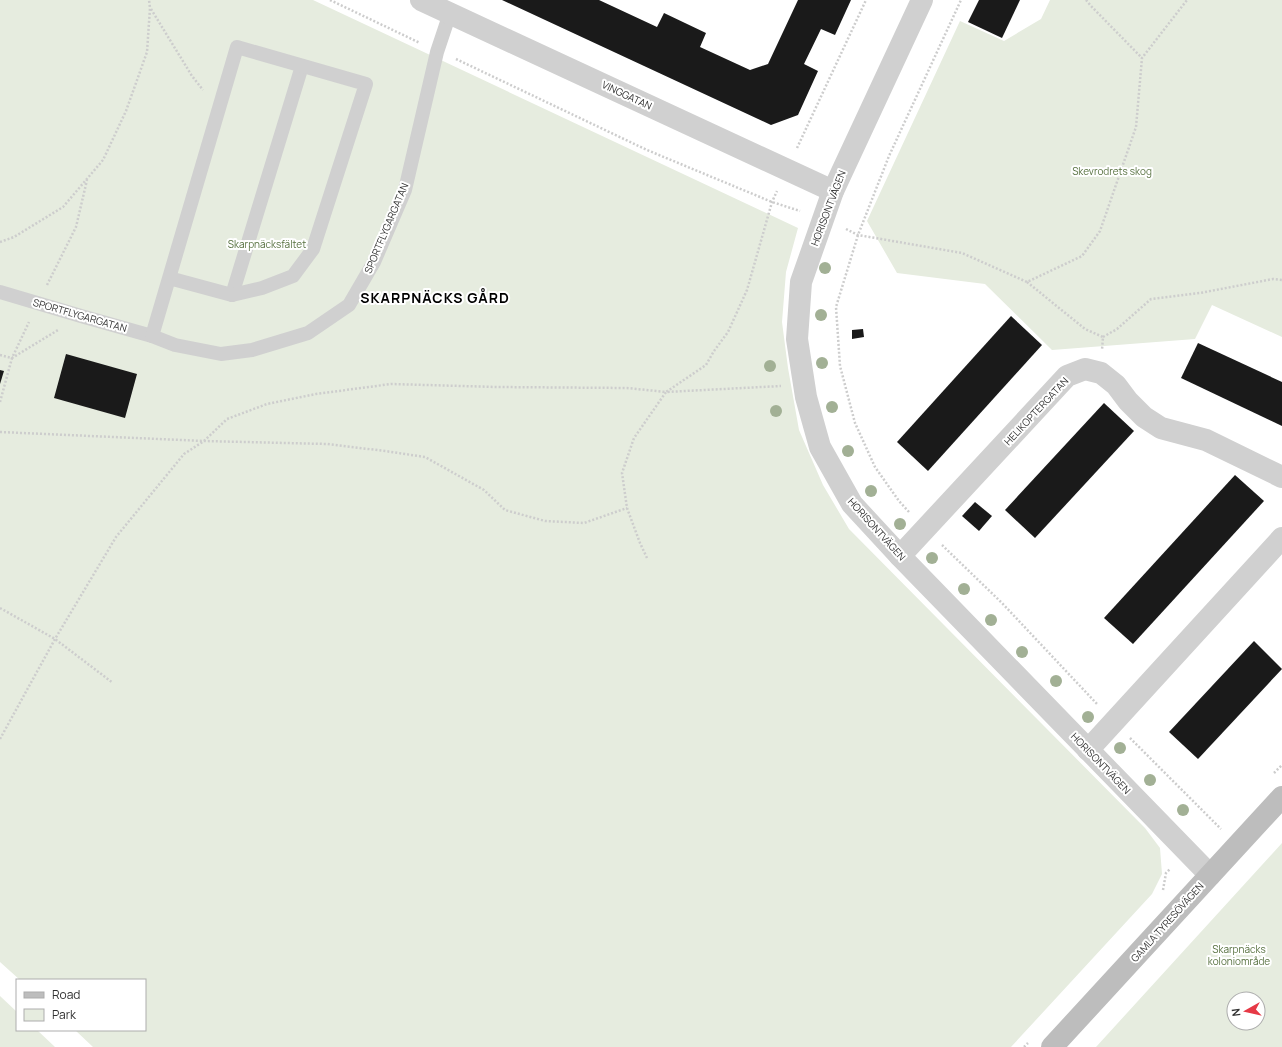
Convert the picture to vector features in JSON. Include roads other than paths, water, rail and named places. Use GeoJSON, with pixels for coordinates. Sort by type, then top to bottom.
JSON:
{"type":"FeatureCollection","features":[{"type":"Feature","properties":{"kind":"street","name":"VINGGATAN"},"geometry":{"type":"LineString","coordinates":[[421,0],[453,6],[833,191]]}},
{"type":"Feature","properties":{"kind":"street","name":"HORISONTVÄGEN"},"geometry":{"type":"LineString","coordinates":[[922,0],[833,191],[801,282],[797,339],[806,398],[820,447],[852,504],[900,556],[1210,875]]}},
{"type":"Feature","properties":{"kind":"street","name":"HELIKOPTERGATAN"},"geometry":{"type":"LineString","coordinates":[[900,556],[1067,376],[1085,369],[1101,373],[1116,385],[1128,401],[1144,417],[1161,428],[1206,440],[1282,477]]}},
{"type":"Feature","properties":{"kind":"street"},"geometry":{"type":"LineString","coordinates":[[1088,750],[1282,538]]}},
{"type":"Feature","properties":{"kind":"street","name":"GAMLA TYRESÖVÄGEN"},"geometry":{"type":"LineString","coordinates":[[1052,1047],[1282,797]]}},
{"type":"Feature","properties":{"kind":"lane","name":"SPORTFLYGARGATAN"},"geometry":{"type":"LineString","coordinates":[[0,292],[152,336],[175,345],[221,354],[252,350],[308,333],[349,305],[374,262],[405,190],[437,52],[453,6]]}},
{"type":"Feature","properties":{"kind":"lane"},"geometry":{"type":"LineString","coordinates":[[152,336],[218,110],[237,47],[366,84],[313,249],[293,276],[262,288],[232,294],[169,278]]}},
{"type":"Feature","properties":{"kind":"lane"},"geometry":{"type":"LineString","coordinates":[[232,294],[302,66]]}},
{"type":"Feature","properties":{"kind":"district","name":"SKARPNÄCKS GÅRD"},"geometry":{"type":"Point","coordinates":[435,298]}},
{"type":"Feature","properties":{"kind":"park label","name":"Skevrodrets skog"},"geometry":{"type":"Point","coordinates":[1112,171]}},
{"type":"Feature","properties":{"kind":"park label","name":"Skarpnäcksfältet"},"geometry":{"type":"Point","coordinates":[267,244]}},
{"type":"Feature","properties":{"kind":"park label","name":"Skarpnäcks koloniområde"},"geometry":{"type":"Point","coordinates":[1239,954]}}]}
